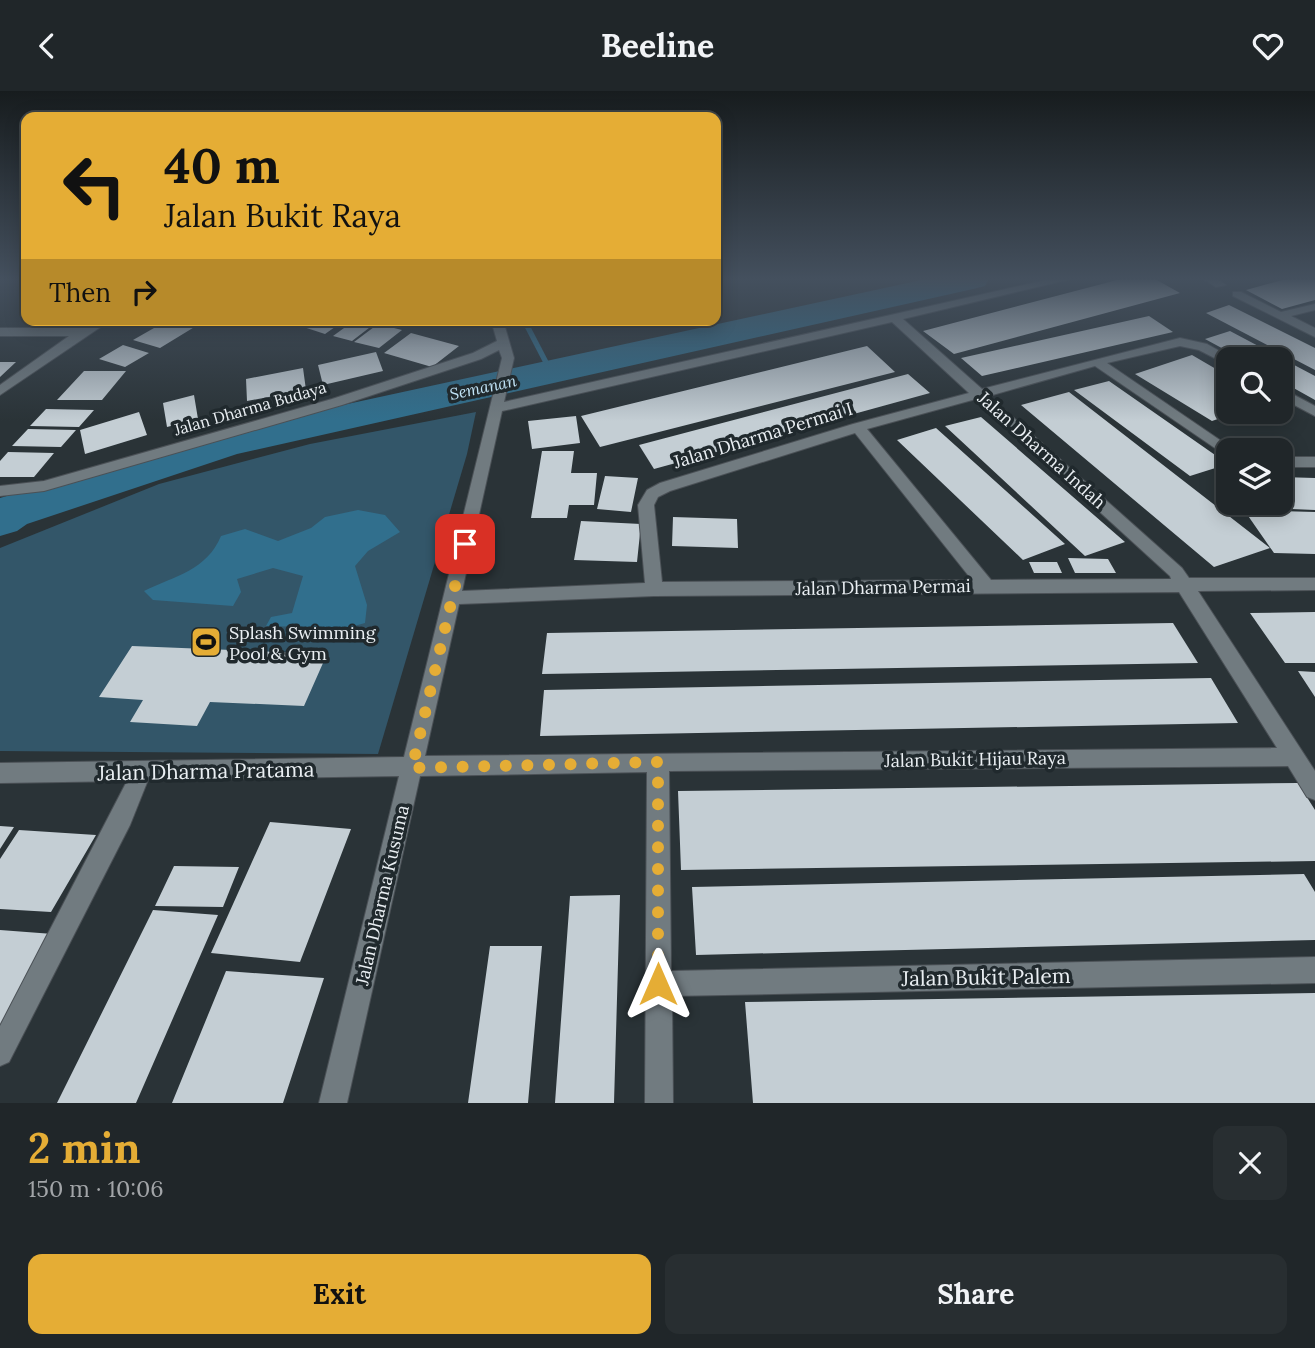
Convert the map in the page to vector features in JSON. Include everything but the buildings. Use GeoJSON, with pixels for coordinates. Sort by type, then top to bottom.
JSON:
{"type":"FeatureCollection","features":[{"type":"Feature","properties":{"kind":"street"},"geometry":{"type":"LineString","coordinates":[[0,391],[93,326]]}},
{"type":"Feature","properties":{"kind":"street","name":"Jalan Dharma Kusuma"},"geometry":{"type":"LineString","coordinates":[[333,1103],[498,405],[508,358],[499,326]]}},
{"type":"Feature","properties":{"kind":"street"},"geometry":{"type":"LineString","coordinates":[[498,405],[857,326]]}},
{"type":"Feature","properties":{"kind":"street","name":"Jalan Dharma Indah"},"geometry":{"type":"LineString","coordinates":[[904,326],[1176,572],[1185,586]]}},
{"type":"Feature","properties":{"kind":"street"},"geometry":{"type":"LineString","coordinates":[[0,332],[82,332]]}},
{"type":"Feature","properties":{"kind":"street","name":"Jalan Dharma Budaya"},"geometry":{"type":"LineString","coordinates":[[0,491],[44,486],[337,403],[477,356],[505,342]]}},
{"type":"Feature","properties":{"kind":"street","name":"Jalan Dharma Permai I"},"geometry":{"type":"LineString","coordinates":[[654,589],[646,505],[652,494],[665,487],[858,428],[1180,342],[1203,347],[1216,354]]}},
{"type":"Feature","properties":{"kind":"street"},"geometry":{"type":"LineString","coordinates":[[1097,362],[1216,444]]}},
{"type":"Feature","properties":{"kind":"street"},"geometry":{"type":"LineString","coordinates":[[1293,399],[1315,412]]}},
{"type":"Feature","properties":{"kind":"street"},"geometry":{"type":"LineString","coordinates":[[858,428],[986,586]]}},
{"type":"Feature","properties":{"kind":"street"},"geometry":{"type":"LineString","coordinates":[[1293,462],[1315,463]]}},
{"type":"Feature","properties":{"kind":"street","name":"Jalan Dharma Permai"},"geometry":{"type":"LineString","coordinates":[[452,598],[654,589],[1315,584]]}},
{"type":"Feature","properties":{"kind":"street"},"geometry":{"type":"LineString","coordinates":[[1185,586],[1315,790]]}},
{"type":"Feature","properties":{"kind":"street","name":"Jalan Bukit Hijau Raya"},"geometry":{"type":"LineString","coordinates":[[412,768],[658,762],[1293,757]]}},
{"type":"Feature","properties":{"kind":"street"},"geometry":{"type":"LineString","coordinates":[[658,762],[659,1103]]}},
{"type":"Feature","properties":{"kind":"street","name":"Jalan Dharma Pratama"},"geometry":{"type":"LineString","coordinates":[[0,773],[412,768]]}},
{"type":"Feature","properties":{"kind":"street"},"geometry":{"type":"LineString","coordinates":[[0,1053],[122,817],[141,772]]}},
{"type":"Feature","properties":{"kind":"street","name":"Jalan Bukit Palem"},"geometry":{"type":"LineString","coordinates":[[658,984],[1315,970]]}},
{"type":"Feature","properties":{"kind":"shaded area","name":"Splash Swimming Pool & Gym"},"geometry":{"type":"Polygon","coordinates":[[[476,412],[467,454],[378,754],[0,751],[0,548],[159,484],[310,444],[476,412]]]}},
{"type":"Feature","properties":{"kind":"shaded area"},"geometry":{"type":"Polygon","coordinates":[[[358,510],[385,515],[400,532],[368,551],[355,566],[367,605],[365,623],[347,628],[266,626],[271,617],[292,613],[303,576],[273,568],[237,579],[241,592],[233,606],[153,600],[144,591],[199,564],[215,548],[221,536],[245,529],[278,541],[311,528],[325,517],[358,510]]]}},
{"type":"Feature","properties":{"kind":"waterway"},"geometry":{"type":"LineString","coordinates":[[527,326],[551,372]]}},
{"type":"Feature","properties":{"kind":"waterway","name":"Semanan"},"geometry":{"type":"LineString","coordinates":[[0,519],[10,512],[227,443],[758,326]]}},
{"type":"Feature","properties":{"kind":"place","name":"Splash Swimming Pool & Gym"},"geometry":{"type":"Point","coordinates":[206,642]}},
{"type":"Feature","properties":{"kind":"route"},"geometry":{"type":"LineString","coordinates":[[465,544],[412,768],[658,762],[658,984]]}}]}
